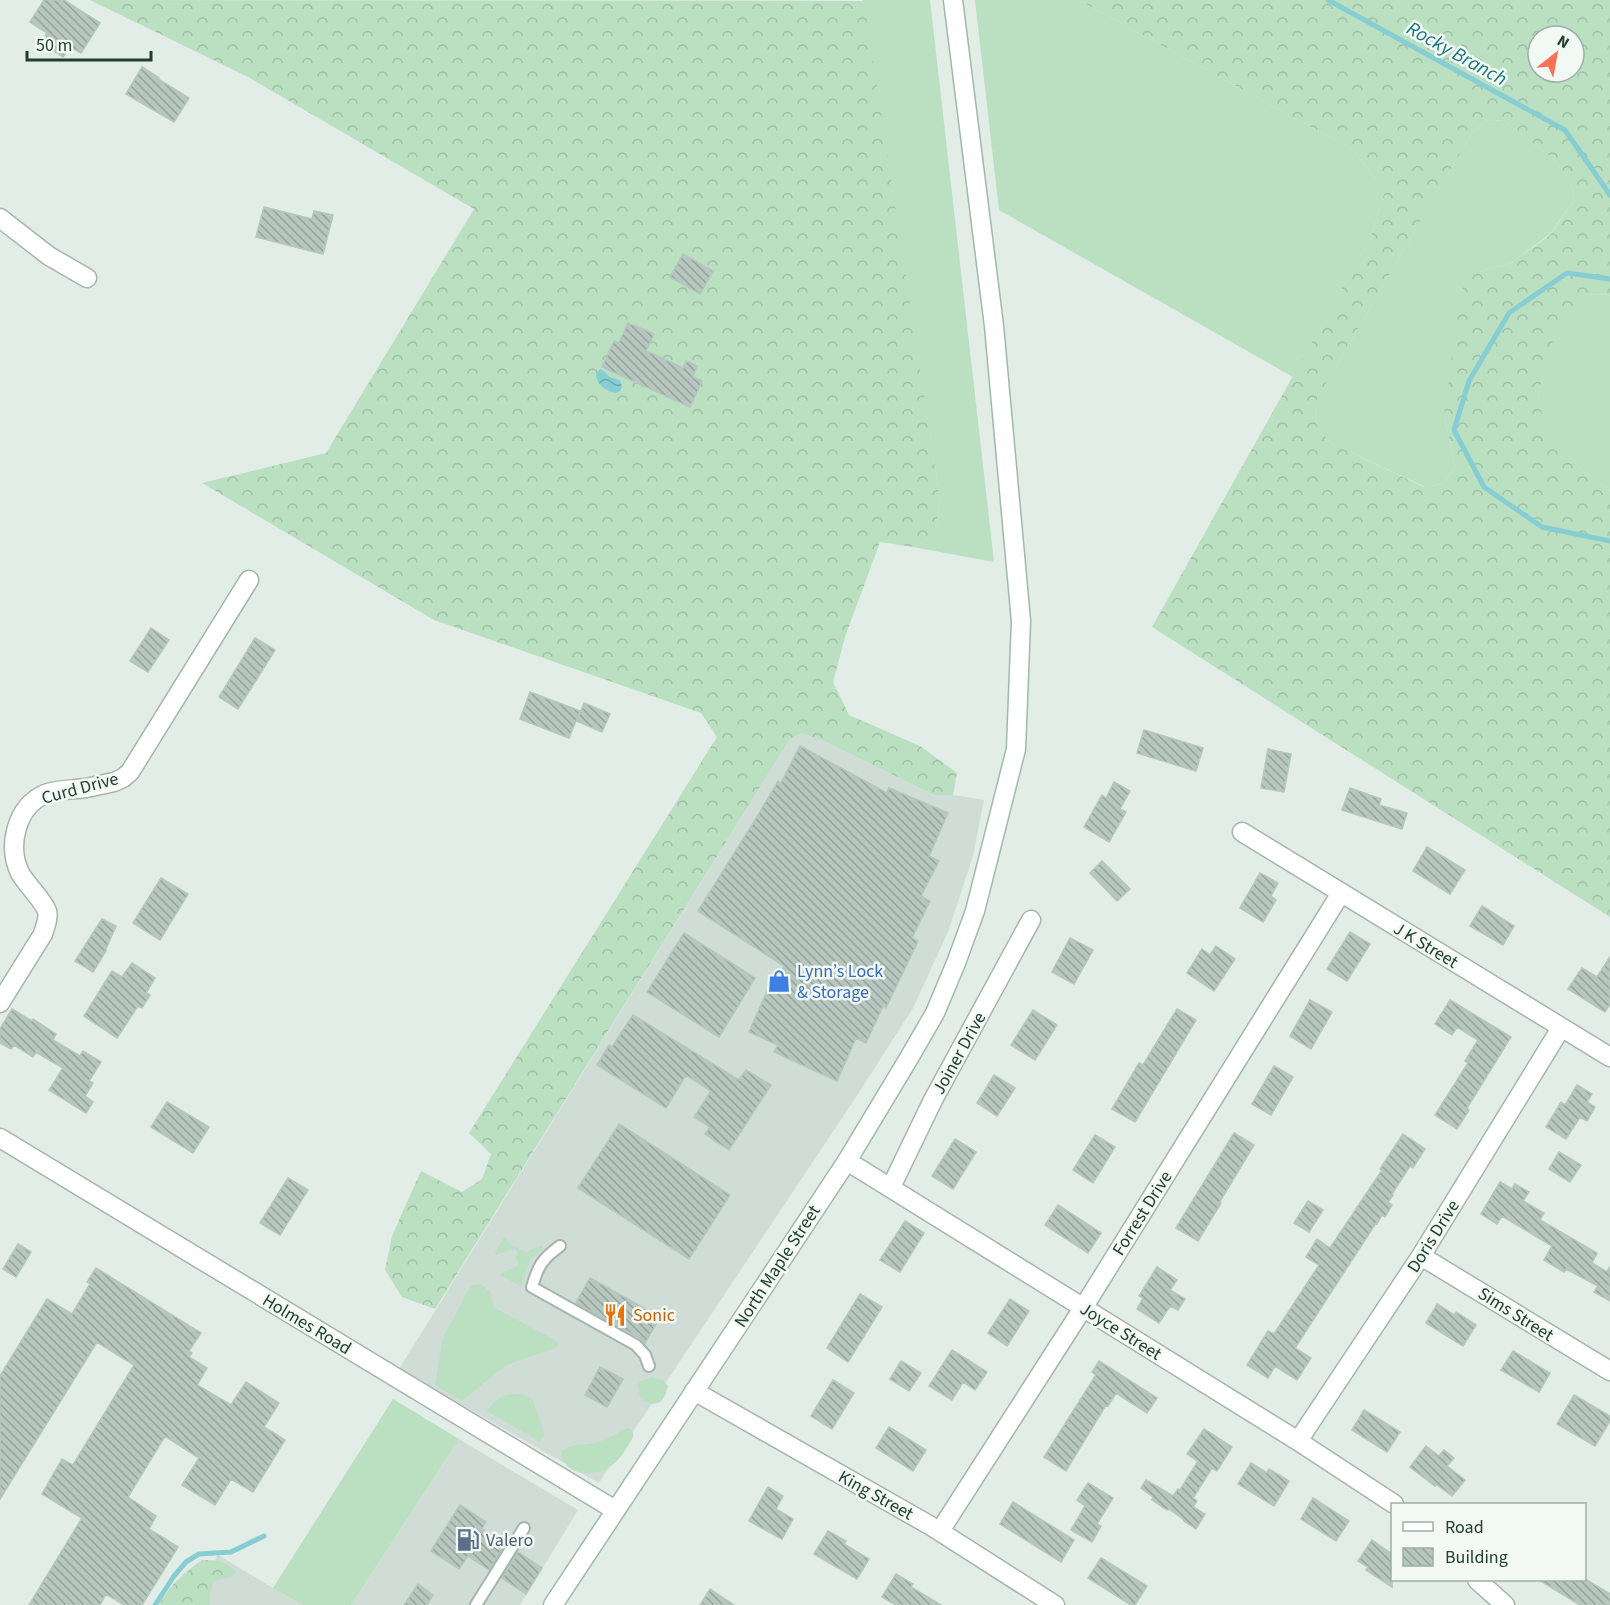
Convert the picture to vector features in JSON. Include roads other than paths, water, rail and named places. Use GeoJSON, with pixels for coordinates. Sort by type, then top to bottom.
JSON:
{"type":"FeatureCollection","features":[{"type":"Feature","properties":{"kind":"street","name":"North Maple Street"},"geometry":{"type":"LineString","coordinates":[[553,1605],[846,1161],[934,1013],[975,911],[1016,749],[1021,621],[994,327],[953,0]]}},
{"type":"Feature","properties":{"kind":"street"},"geometry":{"type":"LineString","coordinates":[[0,218],[50,256],[87,278]]}},
{"type":"Feature","properties":{"kind":"street","name":"Curd Drive"},"geometry":{"type":"LineString","coordinates":[[0,1003],[43,934],[46,921],[47,911],[21,875],[14,857],[15,838],[20,818],[27,807],[48,793],[114,782],[129,772],[249,580]]}},
{"type":"Feature","properties":{"kind":"street","name":"J K Street"},"geometry":{"type":"LineString","coordinates":[[1242,832],[1609,1056]]}},
{"type":"Feature","properties":{"kind":"street","name":"Forrest Drive"},"geometry":{"type":"LineString","coordinates":[[940,1531],[1083,1308],[1341,893]]}},
{"type":"Feature","properties":{"kind":"street","name":"Joiner Drive"},"geometry":{"type":"LineString","coordinates":[[891,1187],[933,1100],[1031,920]]}},
{"type":"Feature","properties":{"kind":"street","name":"Doris Drive"},"geometry":{"type":"LineString","coordinates":[[1298,1441],[1421,1256],[1561,1028]]}},
{"type":"Feature","properties":{"kind":"street","name":"Holmes Road"},"geometry":{"type":"LineString","coordinates":[[0,1138],[615,1510]]}},
{"type":"Feature","properties":{"kind":"street","name":"Joyce Street"},"geometry":{"type":"LineString","coordinates":[[846,1161],[1298,1441],[1392,1503]]}},
{"type":"Feature","properties":{"kind":"street","name":"Sims Street"},"geometry":{"type":"LineString","coordinates":[[1421,1256],[1610,1371]]}},
{"type":"Feature","properties":{"kind":"street","name":"King Street"},"geometry":{"type":"LineString","coordinates":[[694,1391],[940,1531],[1055,1605]]}},
{"type":"Feature","properties":{"kind":"street"},"geometry":{"type":"LineString","coordinates":[[1478,1581],[1505,1605]]}},
{"type":"Feature","properties":{"kind":"lane"},"geometry":{"type":"LineString","coordinates":[[560,1246],[547,1256],[538,1268],[532,1287],[636,1345],[645,1356],[649,1366]]}},
{"type":"Feature","properties":{"kind":"lane"},"geometry":{"type":"LineString","coordinates":[[476,1605],[524,1528]]}},
{"type":"Feature","properties":{"kind":"water"},"geometry":{"type":"Polygon","coordinates":[[[601,369],[610,377],[620,380],[622,387],[620,391],[612,392],[600,384],[596,374],[601,369]]]}},
{"type":"Feature","properties":{"kind":"waterway","name":"Rocky Branch"},"geometry":{"type":"LineString","coordinates":[[1328,0],[1565,130],[1610,195]]}},
{"type":"Feature","properties":{"kind":"waterway","name":"Rocky Branch"},"geometry":{"type":"LineString","coordinates":[[1610,279],[1567,273],[1509,313],[1469,381],[1454,430],[1484,487],[1542,527],[1610,541]]}},
{"type":"Feature","properties":{"kind":"waterway"},"geometry":{"type":"LineString","coordinates":[[155,1605],[186,1562],[199,1554],[231,1552],[264,1536]]}},
{"type":"Feature","properties":{"kind":"place","name":"Lynn’s Lock & Storage"},"geometry":{"type":"Point","coordinates":[779,981]}},
{"type":"Feature","properties":{"kind":"place","name":"Sonic"},"geometry":{"type":"Point","coordinates":[615,1315]}},
{"type":"Feature","properties":{"kind":"place","name":"Valero"},"geometry":{"type":"Point","coordinates":[468,1540]}}]}
